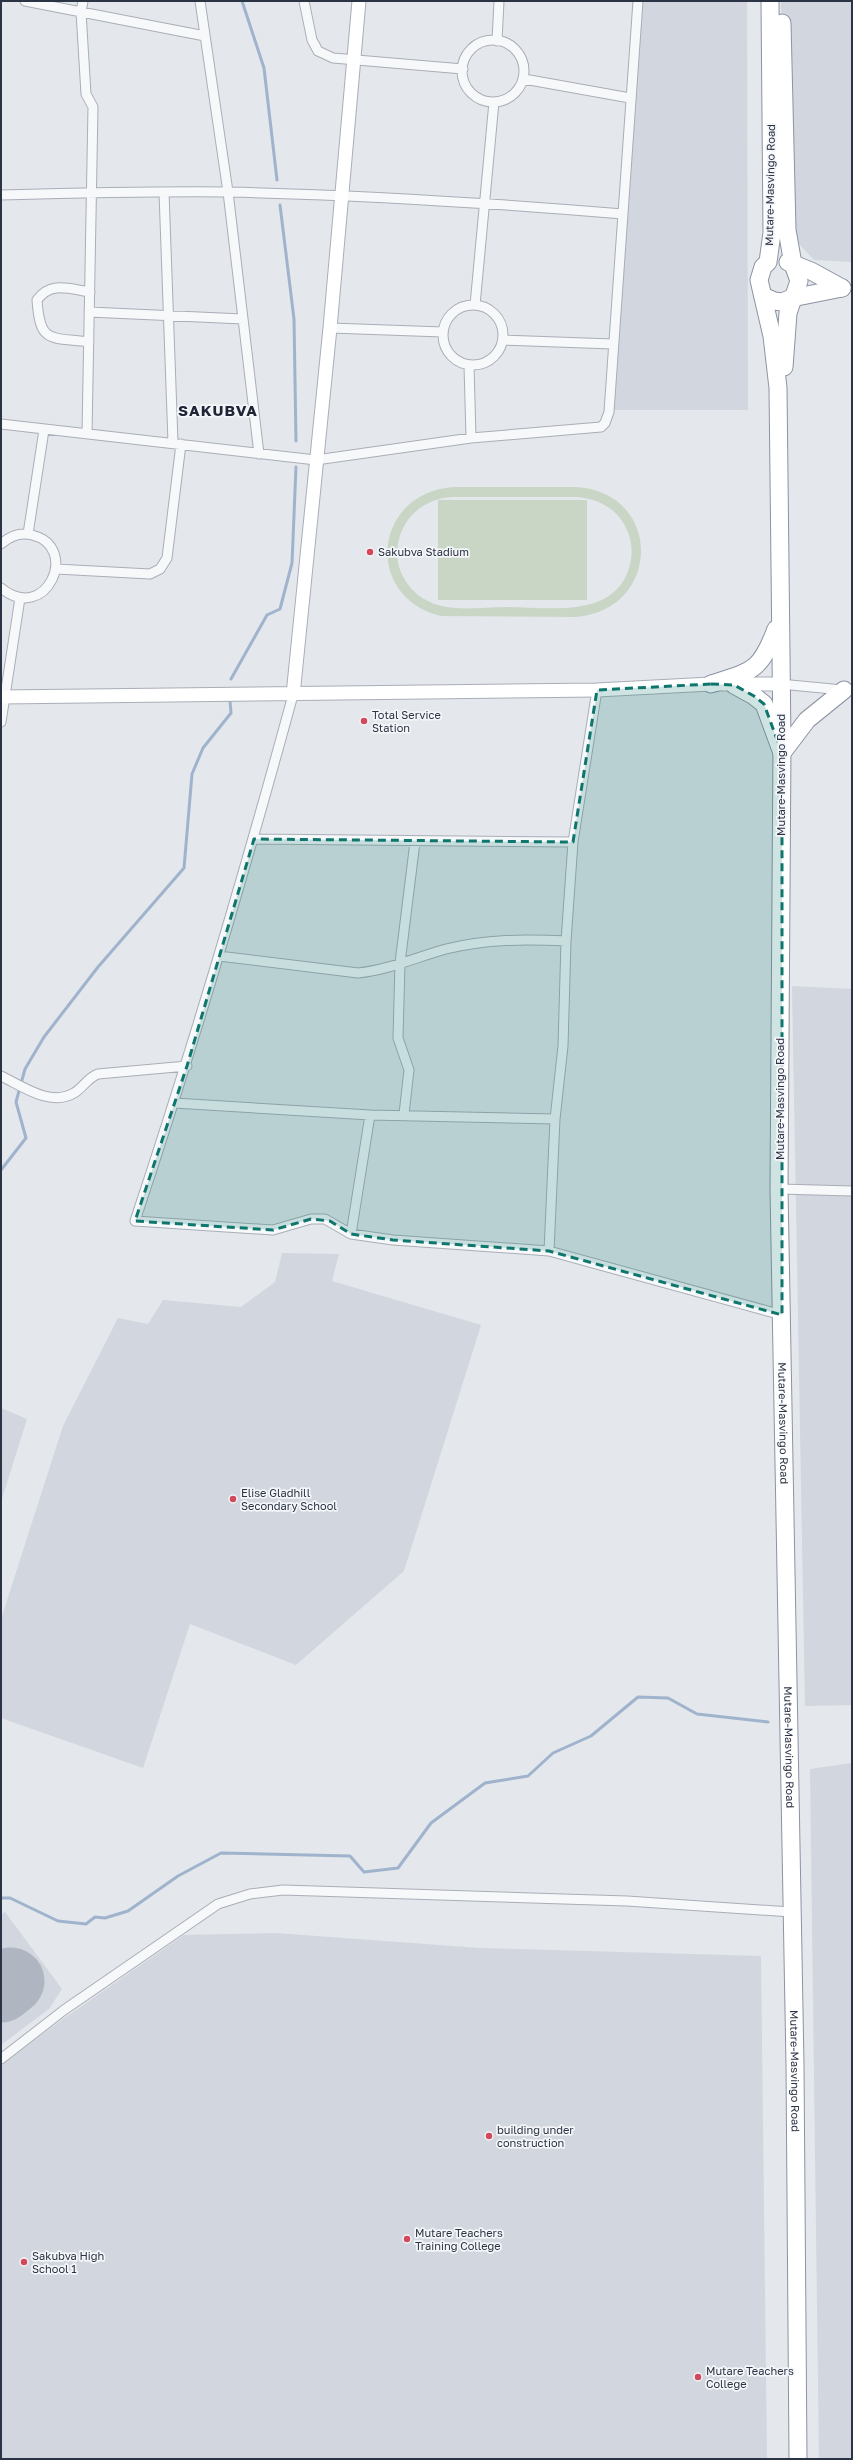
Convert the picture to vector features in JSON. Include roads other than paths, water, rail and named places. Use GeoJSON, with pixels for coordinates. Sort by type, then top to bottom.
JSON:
{"type":"FeatureCollection","features":[{"type":"Feature","properties":{"kind":"highway","name":"Mutare-Masvingo Road"},"geometry":{"type":"LineString","coordinates":[[770,1],[772,233],[768,262],[763,267],[759,280],[772,336],[778,388],[780,684],[782,753],[779,1189],[796,2178],[798,2459]]}},
{"type":"Feature","properties":{"kind":"highway","name":"Mutare-Masvingo Road"},"geometry":{"type":"LineString","coordinates":[[778,388],[785,365],[786,334],[792,298],[799,281],[793,264],[787,230],[782,1]]}},
{"type":"Feature","properties":{"kind":"highway"},"geometry":{"type":"LineString","coordinates":[[768,262],[783,260],[811,271],[847,289]]}},
{"type":"Feature","properties":{"kind":"highway"},"geometry":{"type":"LineString","coordinates":[[763,296],[778,302],[792,298],[847,289]]}},
{"type":"Feature","properties":{"kind":"highway"},"geometry":{"type":"LineString","coordinates":[[711,684],[744,673],[762,661],[780,620]]}},
{"type":"Feature","properties":{"kind":"highway"},"geometry":{"type":"LineString","coordinates":[[734,685],[754,696],[764,704],[782,753]]}},
{"type":"Feature","properties":{"kind":"highway"},"geometry":{"type":"LineString","coordinates":[[782,753],[808,720],[848,689]]}},
{"type":"Feature","properties":{"kind":"street"},"geometry":{"type":"LineString","coordinates":[[26,1],[205,36]]}},
{"type":"Feature","properties":{"kind":"street"},"geometry":{"type":"LineString","coordinates":[[84,1],[81,12],[86,94],[93,107],[87,434]]}},
{"type":"Feature","properties":{"kind":"street"},"geometry":{"type":"LineString","coordinates":[[200,1],[228,192],[259,454]]}},
{"type":"Feature","properties":{"kind":"street"},"geometry":{"type":"LineString","coordinates":[[304,1],[312,40],[318,51],[334,58],[353,58],[463,69]]}},
{"type":"Feature","properties":{"kind":"street"},"geometry":{"type":"LineString","coordinates":[[359,1],[330,328],[293,694],[254,839],[187,1066],[135,1221],[273,1230],[311,1220],[325,1219],[351,1234],[393,1240],[549,1251],[782,1315]]}},
{"type":"Feature","properties":{"kind":"street"},"geometry":{"type":"LineString","coordinates":[[497,41],[499,1]]}},
{"type":"Feature","properties":{"kind":"street"},"geometry":{"type":"LineString","coordinates":[[1,424],[316,460],[471,438],[601,427],[605,423],[608,412],[638,1]]}},
{"type":"Feature","properties":{"kind":"street"},"geometry":{"type":"LineString","coordinates":[[487,41],[497,41],[506,43],[520,56],[524,66],[524,79],[517,91],[510,97],[494,102],[484,101],[468,88],[463,69],[465,59],[474,48],[487,41]]}},
{"type":"Feature","properties":{"kind":"street"},"geometry":{"type":"LineString","coordinates":[[524,79],[630,98]]}},
{"type":"Feature","properties":{"kind":"street"},"geometry":{"type":"LineString","coordinates":[[475,305],[494,102]]}},
{"type":"Feature","properties":{"kind":"street"},"geometry":{"type":"LineString","coordinates":[[56,569],[150,574],[160,568],[167,558],[177,443],[168,316],[164,192]]}},
{"type":"Feature","properties":{"kind":"street"},"geometry":{"type":"LineString","coordinates":[[1,195],[228,192],[342,195],[484,202],[623,214]]}},
{"type":"Feature","properties":{"kind":"street"},"geometry":{"type":"LineString","coordinates":[[89,342],[53,338],[44,332],[39,323],[38,300],[44,291],[55,288],[90,292]]}},
{"type":"Feature","properties":{"kind":"street"},"geometry":{"type":"LineString","coordinates":[[475,305],[484,307],[496,316],[503,330],[503,340],[500,349],[487,362],[469,365],[452,358],[443,342],[443,332],[450,315],[466,306],[475,305]]}},
{"type":"Feature","properties":{"kind":"street"},"geometry":{"type":"LineString","coordinates":[[89,312],[243,319]]}},
{"type":"Feature","properties":{"kind":"street"},"geometry":{"type":"LineString","coordinates":[[330,328],[443,332]]}},
{"type":"Feature","properties":{"kind":"street"},"geometry":{"type":"LineString","coordinates":[[503,340],[613,344]]}},
{"type":"Feature","properties":{"kind":"street"},"geometry":{"type":"LineString","coordinates":[[469,365],[471,438]]}},
{"type":"Feature","properties":{"kind":"street"},"geometry":{"type":"LineString","coordinates":[[28,534],[44,430]]}},
{"type":"Feature","properties":{"kind":"street"},"geometry":{"type":"LineString","coordinates":[[1,544],[17,534],[38,536],[47,543],[54,553],[56,569],[50,584],[35,596],[20,598],[1,588]]}},
{"type":"Feature","properties":{"kind":"street"},"geometry":{"type":"LineString","coordinates":[[1,722],[3,697],[20,598]]}},
{"type":"Feature","properties":{"kind":"street"},"geometry":{"type":"LineString","coordinates":[[3,697],[597,690],[711,684],[780,684],[848,689]]}},
{"type":"Feature","properties":{"kind":"street"},"geometry":{"type":"LineString","coordinates":[[549,1251],[555,1119],[563,1046],[566,941],[573,842],[597,690]]}},
{"type":"Feature","properties":{"kind":"street"},"geometry":{"type":"LineString","coordinates":[[254,839],[415,842],[573,842]]}},
{"type":"Feature","properties":{"kind":"street"},"geometry":{"type":"LineString","coordinates":[[404,1114],[409,1070],[398,1038],[400,963],[415,842]]}},
{"type":"Feature","properties":{"kind":"street"},"geometry":{"type":"LineString","coordinates":[[219,956],[358,973],[377,971],[447,949],[484,942],[521,938],[566,941]]}},
{"type":"Feature","properties":{"kind":"street"},"geometry":{"type":"LineString","coordinates":[[1,1076],[43,1095],[56,1098],[75,1093],[91,1076],[98,1074],[187,1066]]}},
{"type":"Feature","properties":{"kind":"street"},"geometry":{"type":"LineString","coordinates":[[174,1103],[370,1115],[404,1114],[555,1119]]}},
{"type":"Feature","properties":{"kind":"street"},"geometry":{"type":"LineString","coordinates":[[351,1234],[370,1115]]}},
{"type":"Feature","properties":{"kind":"street"},"geometry":{"type":"LineString","coordinates":[[779,1189],[852,1191]]}},
{"type":"Feature","properties":{"kind":"street"},"geometry":{"type":"LineString","coordinates":[[1,2059],[64,2010],[218,1904],[250,1894],[283,1890],[504,1897],[627,1902],[791,1912]]}},
{"type":"Feature","properties":{"kind":"waterway"},"geometry":{"type":"LineString","coordinates":[[242,1],[264,68],[277,180]]}},
{"type":"Feature","properties":{"kind":"waterway"},"geometry":{"type":"LineString","coordinates":[[280,205],[294,319],[296,441]]}},
{"type":"Feature","properties":{"kind":"waterway"},"geometry":{"type":"LineString","coordinates":[[231,679],[267,615],[280,609],[292,563],[296,467]]}},
{"type":"Feature","properties":{"kind":"waterway"},"geometry":{"type":"LineString","coordinates":[[1,1170],[26,1138],[16,1102],[25,1069],[44,1037],[98,967],[184,868],[192,774],[203,748],[231,713],[230,701]]}},
{"type":"Feature","properties":{"kind":"waterway"},"geometry":{"type":"LineString","coordinates":[[1,1898],[10,1898],[58,1921],[86,1924],[95,1917],[105,1918],[128,1911],[178,1876],[221,1853],[350,1856],[364,1872],[398,1868],[431,1823],[485,1783],[528,1776],[553,1753],[591,1736],[638,1697],[668,1698],[697,1714],[768,1722]]}},
{"type":"Feature","properties":{"kind":"place","name":"Sakubva Stadium"},"geometry":{"type":"Point","coordinates":[370,552]}},
{"type":"Feature","properties":{"kind":"place","name":"Total Service Station"},"geometry":{"type":"Point","coordinates":[364,721]}},
{"type":"Feature","properties":{"kind":"place","name":"Elise Gladhill Secondary School"},"geometry":{"type":"Point","coordinates":[233,1499]}},
{"type":"Feature","properties":{"kind":"place","name":"building under construction"},"geometry":{"type":"Point","coordinates":[489,2136]}},
{"type":"Feature","properties":{"kind":"place","name":"Mutare Teachers Training College"},"geometry":{"type":"Point","coordinates":[407,2239]}},
{"type":"Feature","properties":{"kind":"place","name":"Sakubva High School 1"},"geometry":{"type":"Point","coordinates":[24,2262]}},
{"type":"Feature","properties":{"kind":"place","name":"Mutare Teachers College"},"geometry":{"type":"Point","coordinates":[698,2377]}},
{"type":"Feature","properties":{"kind":"district","name":"SAKUBVA"},"geometry":{"type":"Point","coordinates":[218,411]}}]}
